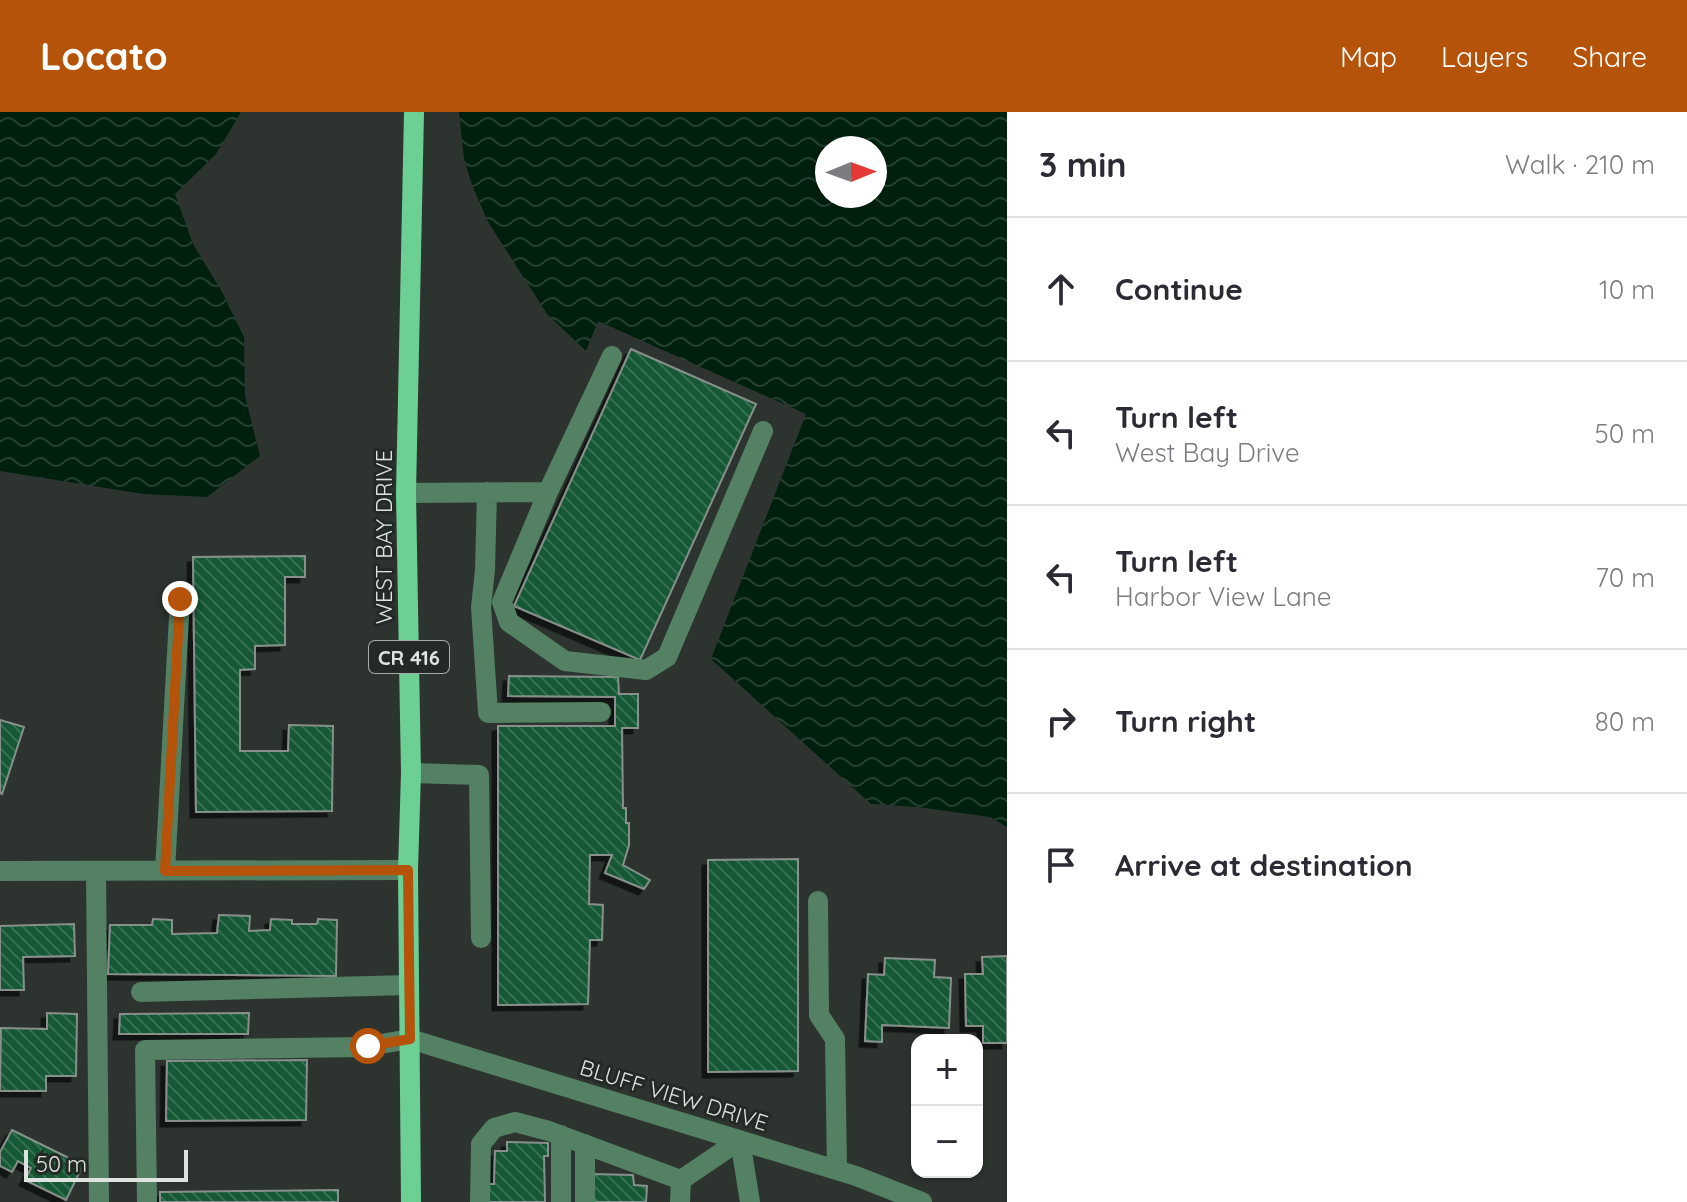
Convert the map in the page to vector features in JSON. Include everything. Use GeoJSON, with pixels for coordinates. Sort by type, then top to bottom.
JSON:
{"type":"FeatureCollection","features":[{"type":"Feature","properties":{"kind":"main road","name":"WEST BAY DRIVE"},"geometry":{"type":"LineString","coordinates":[[411,1202],[408,870],[411,773],[406,493],[414,112]]}},
{"type":"Feature","properties":{"kind":"street"},"geometry":{"type":"LineString","coordinates":[[612,356],[548,492],[502,602],[509,622],[565,661],[646,670],[667,657],[763,431]]}},
{"type":"Feature","properties":{"kind":"street"},"geometry":{"type":"LineString","coordinates":[[487,492],[481,607],[488,713],[601,712]]}},
{"type":"Feature","properties":{"kind":"street"},"geometry":{"type":"LineString","coordinates":[[406,493],[548,492]]}},
{"type":"Feature","properties":{"kind":"street"},"geometry":{"type":"LineString","coordinates":[[165,871],[180,599]]}},
{"type":"Feature","properties":{"kind":"street"},"geometry":{"type":"LineString","coordinates":[[411,773],[479,775],[481,938]]}},
{"type":"Feature","properties":{"kind":"street"},"geometry":{"type":"LineString","coordinates":[[0,871],[408,870]]}},
{"type":"Feature","properties":{"kind":"street"},"geometry":{"type":"LineString","coordinates":[[96,871],[99,1202]]}},
{"type":"Feature","properties":{"kind":"street"},"geometry":{"type":"LineString","coordinates":[[818,901],[819,1015],[835,1039],[837,1170]]}},
{"type":"Feature","properties":{"kind":"street"},"geometry":{"type":"LineString","coordinates":[[141,992],[409,985]]}},
{"type":"Feature","properties":{"kind":"street"},"geometry":{"type":"LineString","coordinates":[[147,1202],[145,1050],[363,1047],[410,1039]]}},
{"type":"Feature","properties":{"kind":"street","name":"BLUFF VIEW DRIVE"},"geometry":{"type":"LineString","coordinates":[[410,1039],[837,1170],[922,1202]]}},
{"type":"Feature","properties":{"kind":"street"},"geometry":{"type":"LineString","coordinates":[[480,1202],[481,1144],[494,1128],[515,1122],[561,1135],[681,1180]]}},
{"type":"Feature","properties":{"kind":"street"},"geometry":{"type":"LineString","coordinates":[[561,1135],[561,1202]]}},
{"type":"Feature","properties":{"kind":"street"},"geometry":{"type":"LineString","coordinates":[[681,1180],[740,1140],[750,1202]]}},
{"type":"Feature","properties":{"kind":"street"},"geometry":{"type":"LineString","coordinates":[[585,1144],[585,1202]]}},
{"type":"Feature","properties":{"kind":"street"},"geometry":{"type":"LineString","coordinates":[[680,1202],[681,1180]]}},
{"type":"Feature","properties":{"kind":"water"},"geometry":{"type":"Polygon","coordinates":[[[0,112],[241,112],[216,154],[175,194],[193,244],[221,290],[244,337],[245,396],[260,456],[207,497],[143,494],[0,471],[0,112]]]}},
{"type":"Feature","properties":{"kind":"water"},"geometry":{"type":"Polygon","coordinates":[[[459,112],[1007,112],[1007,827],[990,817],[871,804],[711,659],[806,414],[598,321],[586,351],[547,314],[488,222],[464,159],[459,112]]]}},
{"type":"Feature","properties":{"kind":"building"},"geometry":{"type":"Polygon","coordinates":[[[631,349],[756,404],[640,660],[514,606],[631,349]]]}},
{"type":"Feature","properties":{"kind":"building"},"geometry":{"type":"Polygon","coordinates":[[[305,556],[305,577],[285,577],[285,645],[255,646],[255,669],[240,670],[240,751],[288,751],[289,725],[333,726],[332,811],[196,812],[193,557],[305,556]]]}},
{"type":"Feature","properties":{"kind":"building"},"geometry":{"type":"Polygon","coordinates":[[[509,676],[618,677],[619,694],[638,694],[638,728],[622,728],[623,808],[626,808],[626,823],[629,823],[629,845],[623,865],[650,880],[644,889],[605,873],[612,855],[590,855],[589,904],[603,905],[602,940],[590,940],[588,1004],[498,1005],[498,726],[615,726],[615,697],[508,696],[509,676]]]}},
{"type":"Feature","properties":{"kind":"building"},"geometry":{"type":"Polygon","coordinates":[[[0,720],[24,727],[2,794],[0,793],[0,720]]]}},
{"type":"Feature","properties":{"kind":"building"},"geometry":{"type":"Polygon","coordinates":[[[798,859],[798,1071],[708,1072],[708,860],[798,859]]]}},
{"type":"Feature","properties":{"kind":"building"},"geometry":{"type":"Polygon","coordinates":[[[219,915],[250,916],[249,931],[270,930],[271,919],[292,920],[292,924],[317,924],[318,919],[337,920],[336,976],[108,974],[110,925],[152,925],[153,919],[172,920],[172,934],[217,933],[219,915]]]}},
{"type":"Feature","properties":{"kind":"building"},"geometry":{"type":"Polygon","coordinates":[[[74,924],[75,956],[23,957],[24,990],[0,990],[0,926],[74,924]]]}},
{"type":"Feature","properties":{"kind":"building"},"geometry":{"type":"Polygon","coordinates":[[[1007,956],[1007,1043],[983,1043],[983,1026],[966,1026],[965,974],[983,974],[982,957],[1007,956]]]}},
{"type":"Feature","properties":{"kind":"building"},"geometry":{"type":"Polygon","coordinates":[[[885,958],[935,960],[934,977],[951,978],[949,1028],[882,1025],[882,1042],[865,1041],[868,974],[884,975],[885,958]]]}},
{"type":"Feature","properties":{"kind":"building"},"geometry":{"type":"Polygon","coordinates":[[[47,1013],[77,1014],[76,1076],[46,1076],[46,1091],[0,1091],[1,1028],[47,1029],[47,1013]]]}},
{"type":"Feature","properties":{"kind":"building"},"geometry":{"type":"Polygon","coordinates":[[[249,1013],[248,1034],[119,1034],[120,1014],[249,1013]]]}},
{"type":"Feature","properties":{"kind":"building"},"geometry":{"type":"Polygon","coordinates":[[[307,1060],[306,1120],[166,1121],[167,1061],[307,1060]]]}},
{"type":"Feature","properties":{"kind":"building"},"geometry":{"type":"Polygon","coordinates":[[[12,1130],[83,1165],[66,1200],[25,1180],[31,1168],[18,1161],[12,1172],[0,1166],[0,1152],[12,1130]]]}},
{"type":"Feature","properties":{"kind":"building"},"geometry":{"type":"Polygon","coordinates":[[[507,1142],[548,1143],[548,1156],[544,1156],[545,1202],[487,1202],[488,1184],[494,1184],[495,1151],[507,1151],[507,1142]]]}},
{"type":"Feature","properties":{"kind":"building"},"geometry":{"type":"Polygon","coordinates":[[[591,1174],[633,1175],[634,1185],[647,1186],[646,1202],[594,1202],[591,1174]]]}},
{"type":"Feature","properties":{"kind":"building"},"geometry":{"type":"Polygon","coordinates":[[[338,1190],[338,1202],[160,1202],[160,1192],[338,1190]]]}},
{"type":"Feature","properties":{"kind":"route"},"geometry":{"type":"LineString","coordinates":[[180,599],[165,871],[408,870],[410,1039],[368,1046]]}}]}
